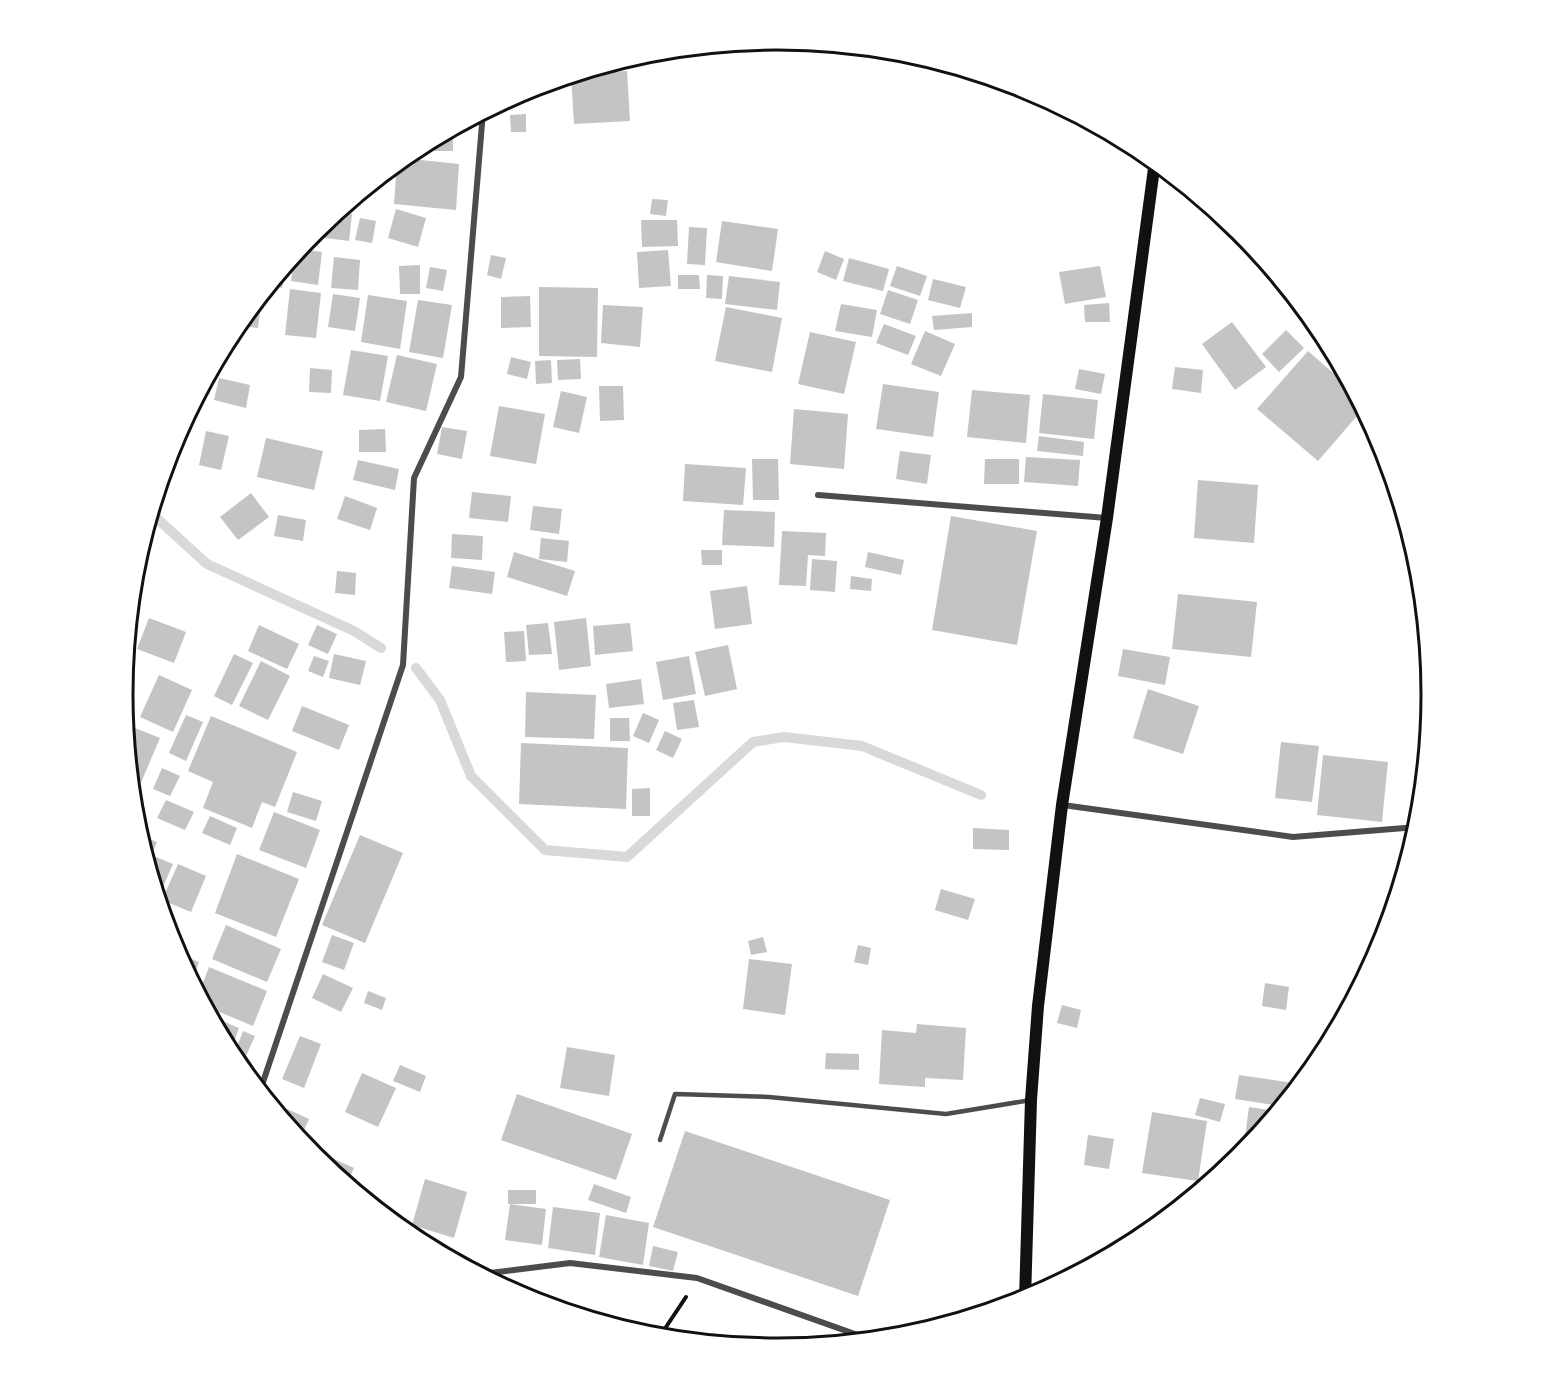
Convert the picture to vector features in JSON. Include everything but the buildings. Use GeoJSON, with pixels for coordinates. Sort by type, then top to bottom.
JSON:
{"type":"FeatureCollection","features":[{"type":"Feature","properties":{"kind":"main road"},"geometry":{"type":"LineString","coordinates":[[1029,1285],[1031,1100],[1038,1006],[1062,805],[1107,518],[1154,172]]}},
{"type":"Feature","properties":{"kind":"street"},"geometry":{"type":"LineString","coordinates":[[263,1082],[403,664],[414,478],[461,376],[482,121]]}},
{"type":"Feature","properties":{"kind":"street"},"geometry":{"type":"LineString","coordinates":[[818,495],[1107,518]]}},
{"type":"Feature","properties":{"kind":"street"},"geometry":{"type":"LineString","coordinates":[[1062,805],[1293,837],[1407,828]]}},
{"type":"Feature","properties":{"kind":"street"},"geometry":{"type":"LineString","coordinates":[[495,1272],[570,1263],[697,1278],[852,1333]]}},
{"type":"Feature","properties":{"kind":"lane"},"geometry":{"type":"LineString","coordinates":[[660,1140],[675,1094],[769,1097],[946,1114],[1031,1100]]}},
{"type":"Feature","properties":{"kind":"path"},"geometry":{"type":"LineString","coordinates":[[665,1327],[697,1278]]}},
{"type":"Feature","properties":{"kind":"waterway"},"geometry":{"type":"LineString","coordinates":[[157,519],[207,564],[354,631],[381,648]]}},
{"type":"Feature","properties":{"kind":"waterway"},"geometry":{"type":"LineString","coordinates":[[416,668],[440,700],[471,776],[545,850],[627,857],[753,742],[784,737],[862,746],[981,795]]}}]}
